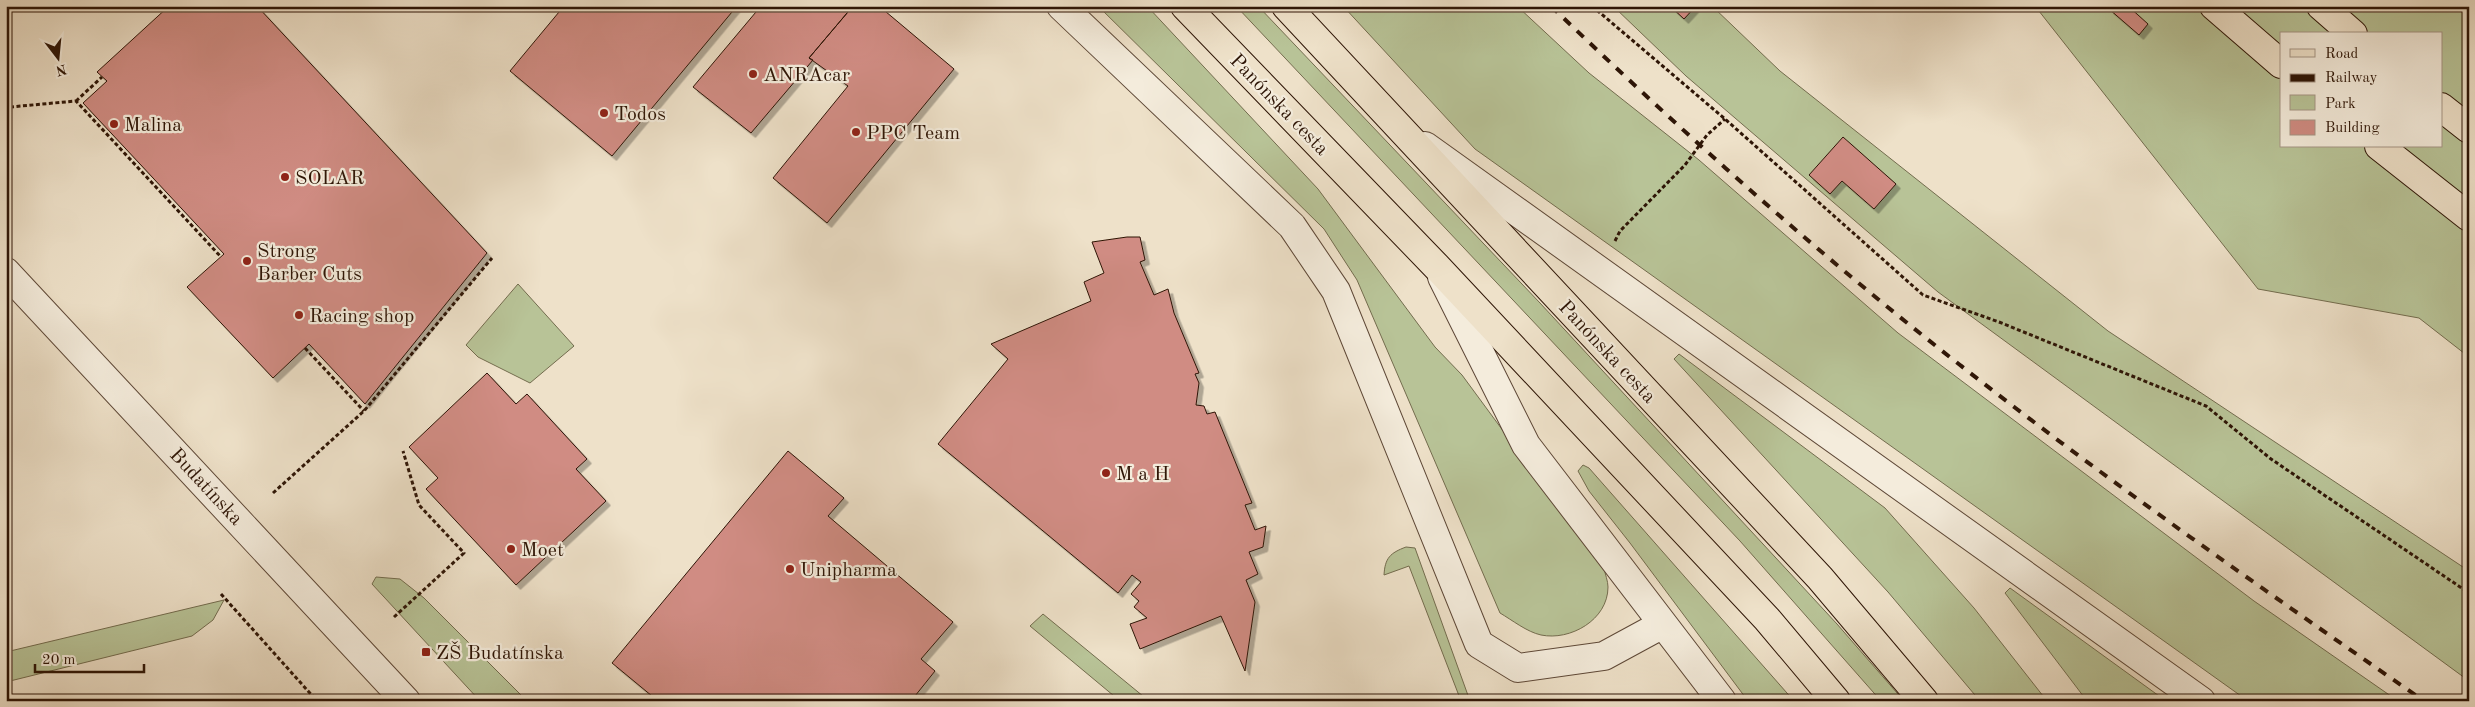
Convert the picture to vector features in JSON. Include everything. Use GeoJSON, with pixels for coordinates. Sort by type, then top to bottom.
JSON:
{"type":"FeatureCollection","features":[{"type":"Feature","properties":{"kind":"main road","name":"Panónska cesta"},"geometry":{"type":"LineString","coordinates":[[1186,6],[1436,266],[1766,619],[1836,701]]}},
{"type":"Feature","properties":{"kind":"main road","name":"Panónska cesta"},"geometry":{"type":"LineString","coordinates":[[1286,6],[1820,578],[1924,701]]}},
{"type":"Feature","properties":{"kind":"main road"},"geometry":{"type":"LineString","coordinates":[[2214,6],[2280,63]]}},
{"type":"Feature","properties":{"kind":"main road"},"geometry":{"type":"LineString","coordinates":[[2321,6],[2351,32]]}},
{"type":"Feature","properties":{"kind":"main road"},"geometry":{"type":"LineString","coordinates":[[2442,108],[2469,129]]}},
{"type":"Feature","properties":{"kind":"main road"},"geometry":{"type":"LineString","coordinates":[[2382,148],[2469,217]]}},
{"type":"Feature","properties":{"kind":"street"},"geometry":{"type":"LineString","coordinates":[[1061,6],[1292,226],[1336,291],[1479,644],[1518,668],[1604,656],[1663,624]]}},
{"type":"Feature","properties":{"kind":"street"},"geometry":{"type":"LineString","coordinates":[[1401,129],[2201,701]]}},
{"type":"Feature","properties":{"kind":"street","name":"Panónska cesta"},"geometry":{"type":"LineString","coordinates":[[1436,266],[1526,445],[1722,701]]}},
{"type":"Feature","properties":{"kind":"street","name":"Budatínska"},"geometry":{"type":"LineString","coordinates":[[6,272],[406,701]]}},
{"type":"Feature","properties":{"kind":"path"},"geometry":{"type":"LineString","coordinates":[[1592,6],[1725,119],[1923,295],[1999,322],[2206,406],[2272,459],[2469,593]]}},
{"type":"Feature","properties":{"kind":"path"},"geometry":{"type":"LineString","coordinates":[[10,107],[76,101],[102,76]]}},
{"type":"Feature","properties":{"kind":"path"},"geometry":{"type":"LineString","coordinates":[[76,101],[221,257]]}},
{"type":"Feature","properties":{"kind":"path"},"geometry":{"type":"LineString","coordinates":[[1600,271],[1620,232],[1685,165],[1707,134],[1725,119]]}},
{"type":"Feature","properties":{"kind":"path"},"geometry":{"type":"LineString","coordinates":[[273,493],[364,411],[492,258]]}},
{"type":"Feature","properties":{"kind":"path"},"geometry":{"type":"LineString","coordinates":[[305,348],[364,411]]}},
{"type":"Feature","properties":{"kind":"path"},"geometry":{"type":"LineString","coordinates":[[394,617],[464,553],[419,505],[403,451]]}},
{"type":"Feature","properties":{"kind":"path"},"geometry":{"type":"LineString","coordinates":[[221,594],[317,701]]}},
{"type":"Feature","properties":{"kind":"green space"},"geometry":{"type":"Polygon","coordinates":[[[1098,6],[1147,6],[1318,189],[1435,347],[1462,375],[1604,568],[1608,585],[1606,599],[1602,609],[1585,626],[1564,635],[1541,635],[1525,629],[1500,613],[1357,280],[1324,229],[1098,6]]]}},
{"type":"Feature","properties":{"kind":"green space"},"geometry":{"type":"Polygon","coordinates":[[[1236,6],[1258,6],[1540,303],[1837,624],[1904,701],[1881,701],[1740,541],[1236,6]]]}},
{"type":"Feature","properties":{"kind":"green space"},"geometry":{"type":"Polygon","coordinates":[[[1343,6],[1517,6],[1589,73],[1699,160],[1898,333],[2254,601],[2398,701],[2248,701],[1475,149],[1343,6]]]}},
{"type":"Feature","properties":{"kind":"green space"},"geometry":{"type":"Polygon","coordinates":[[[1613,6],[1712,6],[1780,71],[2108,331],[2469,571],[2469,681],[1938,292],[1686,76],[1613,6]]]}},
{"type":"Feature","properties":{"kind":"green space"},"geometry":{"type":"Polygon","coordinates":[[[2035,6],[2467,6],[2469,8],[2469,357],[2419,318],[2258,289],[2035,6]]]}},
{"type":"Feature","properties":{"kind":"green space"},"geometry":{"type":"Polygon","coordinates":[[[518,284],[574,346],[530,383],[478,357],[466,345],[518,284]]]}},
{"type":"Feature","properties":{"kind":"green space"},"geometry":{"type":"Polygon","coordinates":[[[1679,354],[1885,508],[1974,608],[2047,701],[1980,701],[1888,592],[1674,359],[1679,354]]]}},
{"type":"Feature","properties":{"kind":"green space"},"geometry":{"type":"Polygon","coordinates":[[[1583,465],[1589,468],[1794,701],[1748,701],[1589,491],[1578,471],[1583,465]]]}},
{"type":"Feature","properties":{"kind":"green space"},"geometry":{"type":"Polygon","coordinates":[[[1406,547],[1415,548],[1470,701],[1461,701],[1409,566],[1384,575],[1389,557],[1406,547]]]}},
{"type":"Feature","properties":{"kind":"green space"},"geometry":{"type":"Polygon","coordinates":[[[376,577],[400,579],[424,598],[527,701],[480,701],[372,584],[376,577]]]}},
{"type":"Feature","properties":{"kind":"green space"},"geometry":{"type":"Polygon","coordinates":[[[2010,588],[2166,701],[2087,701],[2005,593],[2010,588]]]}},
{"type":"Feature","properties":{"kind":"green space"},"geometry":{"type":"Polygon","coordinates":[[[224,600],[213,620],[192,636],[6,682],[6,652],[224,600]]]}},
{"type":"Feature","properties":{"kind":"green space"},"geometry":{"type":"Polygon","coordinates":[[[1043,614],[1149,701],[1120,701],[1030,626],[1043,614]]]}},
{"type":"Feature","properties":{"kind":"building","name":"SOLAR"},"geometry":{"type":"Polygon","coordinates":[[[169,6],[257,6],[487,253],[365,404],[309,344],[273,378],[187,287],[224,254],[83,103],[107,81],[97,72],[169,6]]]}},
{"type":"Feature","properties":{"kind":"building","name":"Todos"},"geometry":{"type":"Polygon","coordinates":[[[564,6],[737,6],[612,156],[510,71],[564,6]]]}},
{"type":"Feature","properties":{"kind":"building","name":"ANRAcar"},"geometry":{"type":"Polygon","coordinates":[[[761,6],[853,6],[809,58],[813,60],[751,133],[693,87],[761,6]]]}},
{"type":"Feature","properties":{"kind":"building","name":"PPC Team"},"geometry":{"type":"Polygon","coordinates":[[[853,6],[879,6],[954,69],[827,223],[773,178],[848,86],[809,58],[853,6]]]}},
{"type":"Feature","properties":{"kind":"building"},"geometry":{"type":"Polygon","coordinates":[[[1670,6],[1696,6],[1684,19],[1670,6]]]}},
{"type":"Feature","properties":{"kind":"building"},"geometry":{"type":"Polygon","coordinates":[[[2112,6],[2128,6],[2148,24],[2139,35],[2109,9],[2112,6]]]}},
{"type":"Feature","properties":{"kind":"building"},"geometry":{"type":"Polygon","coordinates":[[[1843,137],[1896,184],[1874,209],[1842,181],[1830,194],[1809,175],[1843,137]]]}},
{"type":"Feature","properties":{"kind":"building","name":"M a H"},"geometry":{"type":"Polygon","coordinates":[[[1140,237],[1145,260],[1140,262],[1154,295],[1168,289],[1174,313],[1199,373],[1195,374],[1199,383],[1196,405],[1204,406],[1207,414],[1215,412],[1252,503],[1245,505],[1255,530],[1266,526],[1263,547],[1249,552],[1258,574],[1246,580],[1255,602],[1245,671],[1221,616],[1140,649],[1130,624],[1147,618],[1134,607],[1139,601],[1131,594],[1141,582],[1132,575],[1118,593],[938,444],[1008,359],[991,344],[1091,301],[1084,282],[1104,273],[1092,242],[1140,237]]]}},
{"type":"Feature","properties":{"kind":"building"},"geometry":{"type":"Polygon","coordinates":[[[487,373],[516,404],[527,394],[587,459],[576,469],[606,501],[516,585],[426,489],[438,478],[409,447],[487,373]]]}},
{"type":"Feature","properties":{"kind":"building","name":"Unipharma"},"geometry":{"type":"Polygon","coordinates":[[[788,451],[844,498],[828,516],[953,622],[921,659],[935,671],[911,701],[658,701],[612,663],[788,451]]]}},
{"type":"Feature","properties":{"kind":"railway"},"geometry":{"type":"LineString","coordinates":[[1551,6],[1650,100],[1751,191],[1907,323],[2017,409],[2131,494],[2424,701]]}},
{"type":"Feature","properties":{"kind":"place","name":"ANRAcar"},"geometry":{"type":"Point","coordinates":[753,74]}},
{"type":"Feature","properties":{"kind":"place","name":"Todos"},"geometry":{"type":"Point","coordinates":[604,113]}},
{"type":"Feature","properties":{"kind":"place","name":"Malina"},"geometry":{"type":"Point","coordinates":[114,124]}},
{"type":"Feature","properties":{"kind":"place","name":"PPC Team"},"geometry":{"type":"Point","coordinates":[856,132]}},
{"type":"Feature","properties":{"kind":"place","name":"SOLAR"},"geometry":{"type":"Point","coordinates":[285,177]}},
{"type":"Feature","properties":{"kind":"place","name":"Strong Barber Cuts"},"geometry":{"type":"Point","coordinates":[247,261]}},
{"type":"Feature","properties":{"kind":"place","name":"Racing shop"},"geometry":{"type":"Point","coordinates":[299,315]}},
{"type":"Feature","properties":{"kind":"place","name":"M a H"},"geometry":{"type":"Point","coordinates":[1106,473]}},
{"type":"Feature","properties":{"kind":"place","name":"Moet"},"geometry":{"type":"Point","coordinates":[511,549]}},
{"type":"Feature","properties":{"kind":"place","name":"Unipharma"},"geometry":{"type":"Point","coordinates":[790,569]}},
{"type":"Feature","properties":{"kind":"place","name":"ZŠ Budatínska"},"geometry":{"type":"Point","coordinates":[426,652]}}]}
